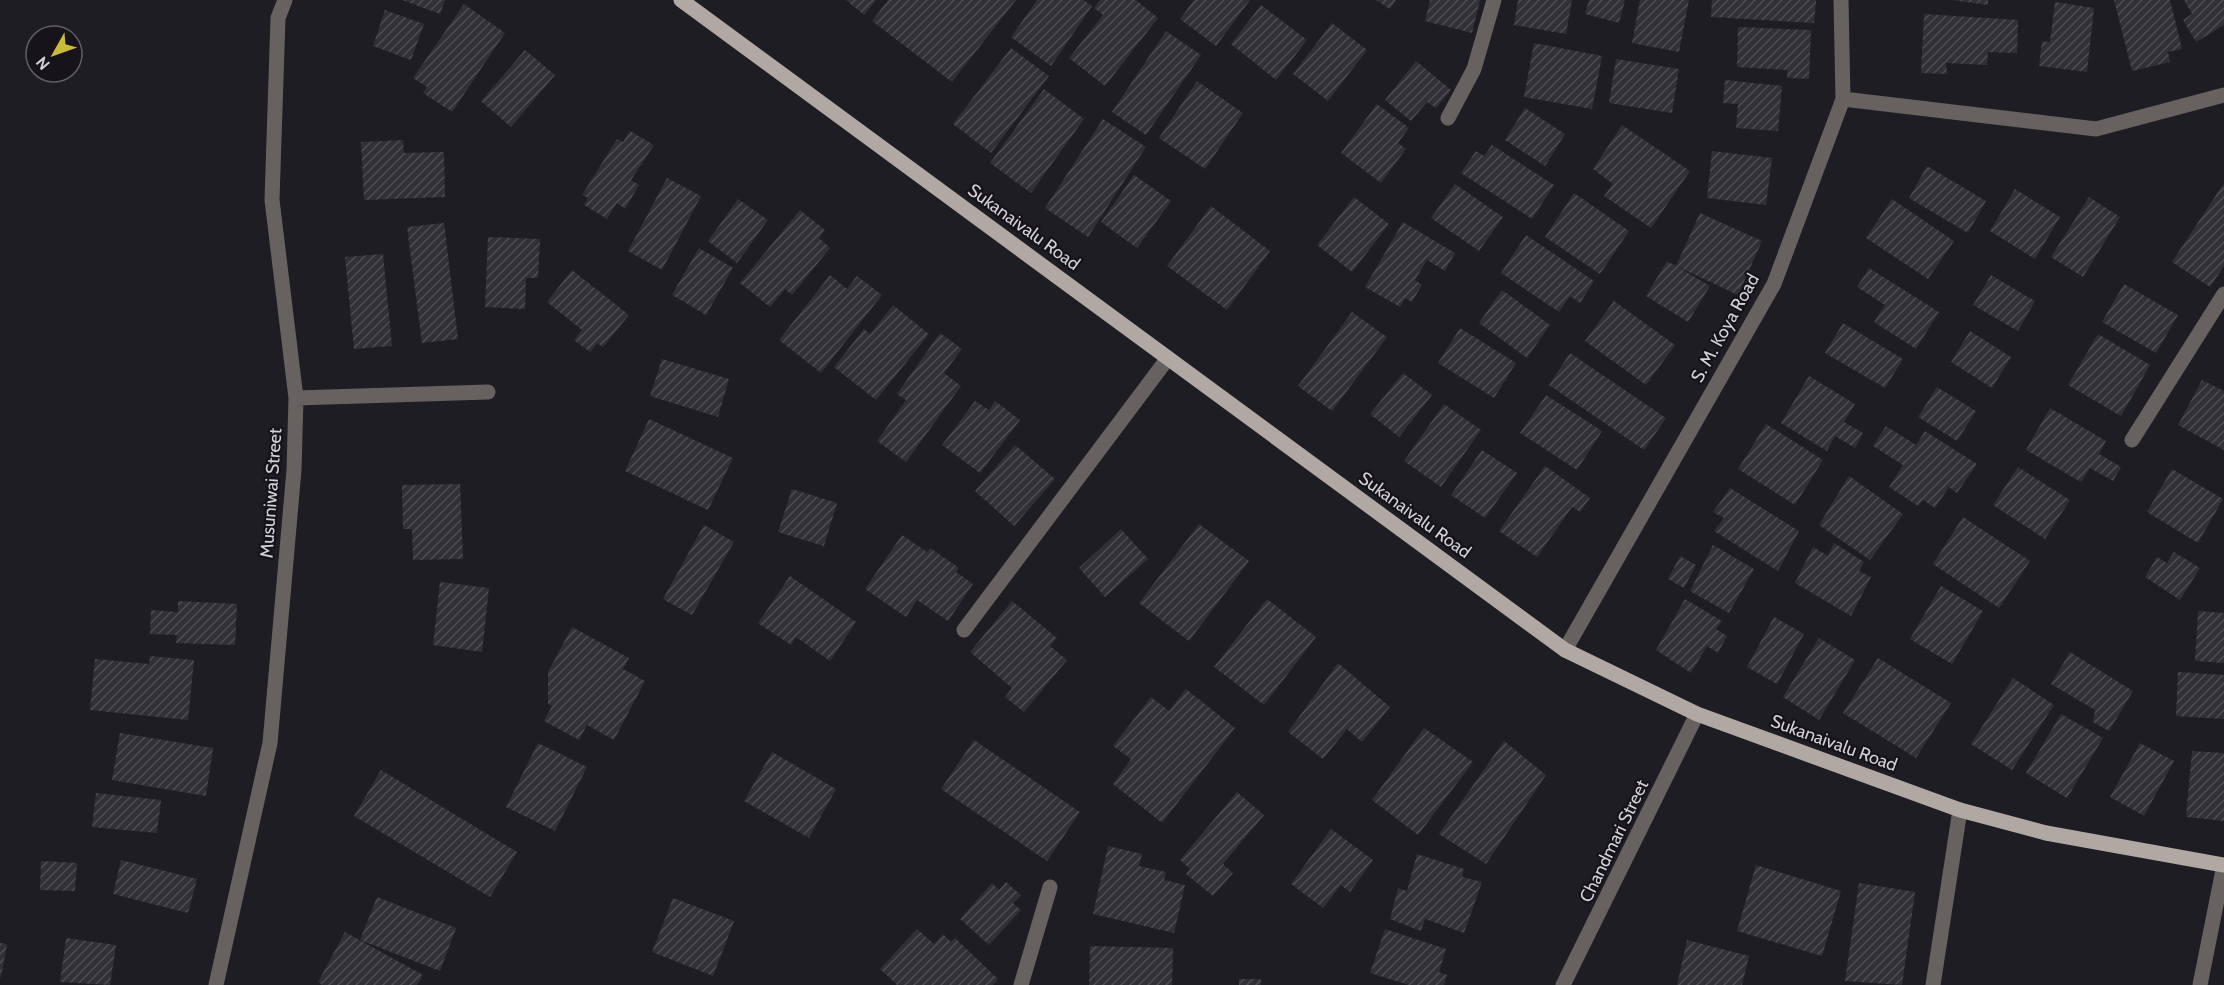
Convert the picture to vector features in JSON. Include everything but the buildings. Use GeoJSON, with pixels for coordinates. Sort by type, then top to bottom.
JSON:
{"type":"FeatureCollection","features":[{"type":"Feature","properties":{"kind":"main road","name":"Sukanaivalu Road"},"geometry":{"type":"LineString","coordinates":[[681,0],[1565,650],[1697,714],[1960,810],[2046,832],[2224,866]]}},
{"type":"Feature","properties":{"kind":"street","name":"Musuniwai Street"},"geometry":{"type":"LineString","coordinates":[[216,985],[270,743],[294,470],[296,398],[272,200],[278,18],[285,0]]}},
{"type":"Feature","properties":{"kind":"street"},"geometry":{"type":"LineString","coordinates":[[1448,118],[1474,69],[1494,0]]}},
{"type":"Feature","properties":{"kind":"street","name":"S. M. Koya Road"},"geometry":{"type":"LineString","coordinates":[[1565,650],[1774,284],[1843,99],[1841,0]]}},
{"type":"Feature","properties":{"kind":"street"},"geometry":{"type":"LineString","coordinates":[[1843,99],[2096,129],[2224,95]]}},
{"type":"Feature","properties":{"kind":"street"},"geometry":{"type":"LineString","coordinates":[[2132,440],[2224,294]]}},
{"type":"Feature","properties":{"kind":"street"},"geometry":{"type":"LineString","coordinates":[[964,630],[1168,358]]}},
{"type":"Feature","properties":{"kind":"street"},"geometry":{"type":"LineString","coordinates":[[296,398],[488,393]]}},
{"type":"Feature","properties":{"kind":"street","name":"Chandmari Street"},"geometry":{"type":"LineString","coordinates":[[1563,985],[1697,714]]}},
{"type":"Feature","properties":{"kind":"street"},"geometry":{"type":"LineString","coordinates":[[1933,985],[1960,810]]}},
{"type":"Feature","properties":{"kind":"street"},"geometry":{"type":"LineString","coordinates":[[2200,985],[2224,866]]}},
{"type":"Feature","properties":{"kind":"street"},"geometry":{"type":"LineString","coordinates":[[1021,985],[1050,887]]}}]}
